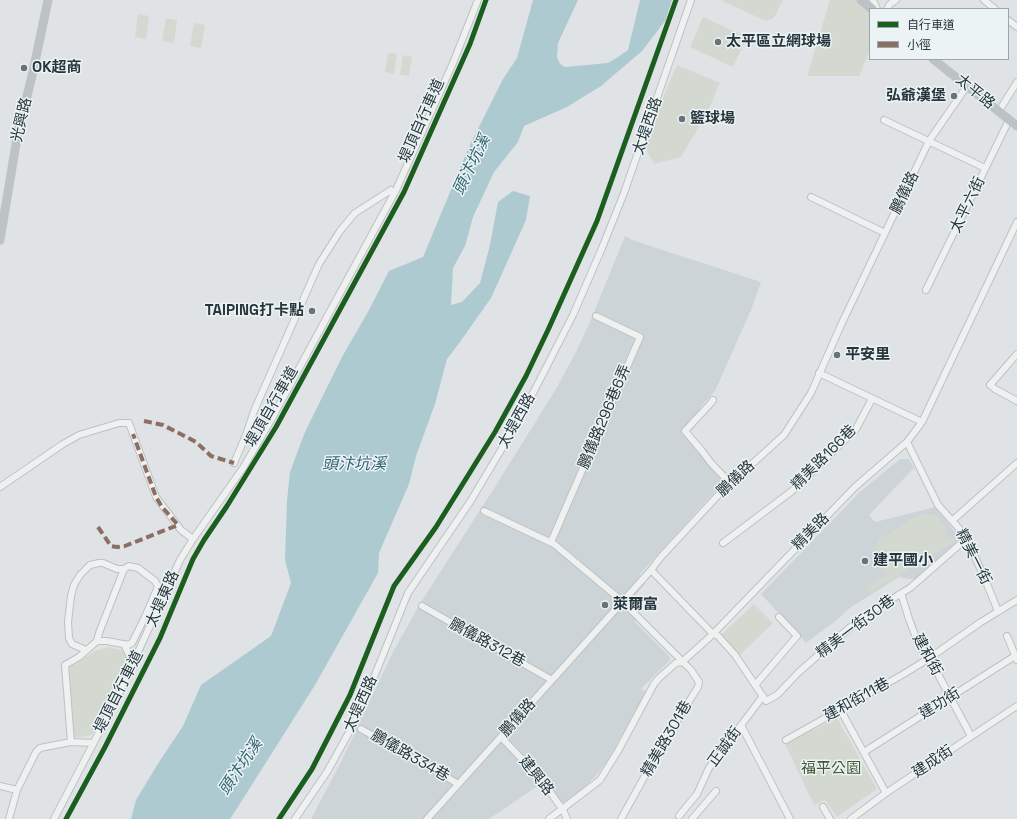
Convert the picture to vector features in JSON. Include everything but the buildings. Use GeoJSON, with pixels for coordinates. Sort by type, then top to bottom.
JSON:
{"type":"FeatureCollection","features":[{"type":"Feature","properties":{"kind":"main road","name":"光興路"},"geometry":{"type":"LineString","coordinates":[[0,240],[18,132],[32,76],[48,0]]}},
{"type":"Feature","properties":{"kind":"main road"},"geometry":{"type":"LineString","coordinates":[[860,0],[871,8]]}},
{"type":"Feature","properties":{"kind":"main road","name":"太平路"},"geometry":{"type":"LineString","coordinates":[[934,60],[1017,126]]}},
{"type":"Feature","properties":{"kind":"street","name":"太堤東路"},"geometry":{"type":"LineString","coordinates":[[54,819],[117,698],[132,661],[180,560],[246,461],[274,414],[385,211],[404,174],[453,64],[478,0]]}},
{"type":"Feature","properties":{"kind":"street","name":"太堤西路"},"geometry":{"type":"LineString","coordinates":[[295,819],[327,772],[352,727],[368,692],[408,593],[470,502],[504,445],[573,315],[624,193],[691,0]]}},
{"type":"Feature","properties":{"kind":"street"},"geometry":{"type":"LineString","coordinates":[[888,8],[890,4],[896,0]]}},
{"type":"Feature","properties":{"kind":"street"},"geometry":{"type":"LineString","coordinates":[[985,0],[994,8]]}},
{"type":"Feature","properties":{"kind":"street"},"geometry":{"type":"LineString","coordinates":[[1009,21],[1017,27]]}},
{"type":"Feature","properties":{"kind":"street"},"geometry":{"type":"LineString","coordinates":[[999,111],[1017,82]]}},
{"type":"Feature","properties":{"kind":"street","name":"鵬儀路"},"geometry":{"type":"LineString","coordinates":[[427,819],[651,570],[660,558],[730,483],[784,436],[811,393],[819,373],[929,141],[967,86]]}},
{"type":"Feature","properties":{"kind":"street"},"geometry":{"type":"LineString","coordinates":[[884,120],[985,168]]}},
{"type":"Feature","properties":{"kind":"street","name":"太平六街"},"geometry":{"type":"LineString","coordinates":[[926,290],[1009,120]]}},
{"type":"Feature","properties":{"kind":"street"},"geometry":{"type":"LineString","coordinates":[[234,463],[254,411],[319,264],[340,231],[355,213],[391,190]]}},
{"type":"Feature","properties":{"kind":"street"},"geometry":{"type":"LineString","coordinates":[[811,197],[885,233]]}},
{"type":"Feature","properties":{"kind":"street","name":"精美路"},"geometry":{"type":"LineString","coordinates":[[549,819],[563,810],[600,780],[618,751],[654,684],[676,663],[682,662],[713,634],[855,487],[908,442],[922,422],[1017,222]]}},
{"type":"Feature","properties":{"kind":"street","name":"鵬儀路296巷6弄"},"geometry":{"type":"LineString","coordinates":[[551,542],[640,337],[596,316]]}},
{"type":"Feature","properties":{"kind":"street"},"geometry":{"type":"LineString","coordinates":[[1017,354],[990,385],[995,390],[1017,401]]}},
{"type":"Feature","properties":{"kind":"street"},"geometry":{"type":"LineString","coordinates":[[819,373],[922,422]]}},
{"type":"Feature","properties":{"kind":"street","name":"精美路166巷"},"geometry":{"type":"LineString","coordinates":[[723,543],[795,488],[808,476],[856,428],[872,399]]}},
{"type":"Feature","properties":{"kind":"street"},"geometry":{"type":"LineString","coordinates":[[713,400],[685,432],[730,483]]}},
{"type":"Feature","properties":{"kind":"street"},"geometry":{"type":"LineString","coordinates":[[0,487],[63,444],[79,435],[123,422],[129,423],[156,497],[162,507],[181,530],[193,539]]}},
{"type":"Feature","properties":{"kind":"street","name":"精美一街"},"geometry":{"type":"LineString","coordinates":[[908,442],[938,505],[964,534],[998,611]]}},
{"type":"Feature","properties":{"kind":"street"},"geometry":{"type":"LineString","coordinates":[[953,520],[1017,463]]}},
{"type":"Feature","properties":{"kind":"street"},"geometry":{"type":"LineString","coordinates":[[484,511],[551,542],[622,601],[682,662]]}},
{"type":"Feature","properties":{"kind":"street","name":"精美一街30巷"},"geometry":{"type":"LineString","coordinates":[[764,699],[777,695],[799,672],[853,625],[910,588],[966,539]]}},
{"type":"Feature","properties":{"kind":"street"},"geometry":{"type":"LineString","coordinates":[[86,650],[72,644],[69,638],[68,622],[74,585],[80,575],[90,565],[103,563],[114,568],[124,570]]}},
{"type":"Feature","properties":{"kind":"street"},"geometry":{"type":"LineString","coordinates":[[71,742],[66,664],[79,656],[97,641],[124,570],[129,566],[138,568],[155,581],[158,586],[132,643],[128,645],[107,641],[97,641]]}},
{"type":"Feature","properties":{"kind":"street"},"geometry":{"type":"LineString","coordinates":[[651,570],[713,634],[718,636],[756,684],[764,699]]}},
{"type":"Feature","properties":{"kind":"street","name":"建和街"},"geometry":{"type":"LineString","coordinates":[[901,593],[918,643],[928,659],[932,662],[971,736]]}},
{"type":"Feature","properties":{"kind":"street","name":"建和街11巷"},"geometry":{"type":"LineString","coordinates":[[786,740],[928,659],[949,643],[1017,600]]}},
{"type":"Feature","properties":{"kind":"street","name":"鵬儀路312巷"},"geometry":{"type":"LineString","coordinates":[[422,606],[552,680]]}},
{"type":"Feature","properties":{"kind":"street"},"geometry":{"type":"LineString","coordinates":[[756,684],[797,636],[779,617]]}},
{"type":"Feature","properties":{"kind":"street"},"geometry":{"type":"LineString","coordinates":[[1007,636],[1016,658]]}},
{"type":"Feature","properties":{"kind":"street"},"geometry":{"type":"LineString","coordinates":[[124,644],[132,661]]}},
{"type":"Feature","properties":{"kind":"street","name":"建功街"},"geometry":{"type":"LineString","coordinates":[[864,752],[1016,658]]}},
{"type":"Feature","properties":{"kind":"street","name":"精美路301巷"},"geometry":{"type":"LineString","coordinates":[[621,819],[665,739],[698,687],[699,682],[682,662]]}},
{"type":"Feature","properties":{"kind":"street","name":"正誠街"},"geometry":{"type":"LineString","coordinates":[[679,816],[697,794],[709,768],[741,725],[764,699]]}},
{"type":"Feature","properties":{"kind":"street","name":"建成街"},"geometry":{"type":"LineString","coordinates":[[851,819],[886,793],[1017,706]]}},
{"type":"Feature","properties":{"kind":"street"},"geometry":{"type":"LineString","coordinates":[[840,710],[886,793]]}},
{"type":"Feature","properties":{"kind":"street"},"geometry":{"type":"LineString","coordinates":[[741,725],[790,819]]}},
{"type":"Feature","properties":{"kind":"street","name":"鵬儀路334巷"},"geometry":{"type":"LineString","coordinates":[[361,729],[458,784]]}},
{"type":"Feature","properties":{"kind":"street","name":"建興路"},"geometry":{"type":"LineString","coordinates":[[501,737],[540,778],[563,810],[567,819]]}},
{"type":"Feature","properties":{"kind":"street"},"geometry":{"type":"LineString","coordinates":[[9,819],[17,790],[36,752],[40,748],[71,742],[93,743]]}},
{"type":"Feature","properties":{"kind":"street"},"geometry":{"type":"LineString","coordinates":[[0,786],[17,790]]}},
{"type":"Feature","properties":{"kind":"street","name":"正誠街"},"geometry":{"type":"LineString","coordinates":[[692,819],[716,791]]}},
{"type":"Feature","properties":{"kind":"street"},"geometry":{"type":"LineString","coordinates":[[692,801],[701,809]]}},
{"type":"Feature","properties":{"kind":"street"},"geometry":{"type":"LineString","coordinates":[[823,807],[830,819]]}},
{"type":"Feature","properties":{"kind":"shaded area"},"geometry":{"type":"Polygon","coordinates":[[[625,236],[632,240],[761,282],[751,310],[715,391],[703,404],[686,429],[728,477],[640,574],[640,576],[646,577],[645,584],[632,599],[632,603],[638,610],[635,622],[670,657],[670,660],[641,689],[646,692],[641,703],[636,709],[608,760],[588,784],[565,803],[560,802],[545,779],[539,785],[489,819],[311,819],[341,762],[393,652],[421,602],[556,389],[576,352],[590,322],[625,236]]]}},
{"type":"Feature","properties":{"kind":"shaded area","name":"建平國小"},"geometry":{"type":"Polygon","coordinates":[[[900,459],[909,459],[914,468],[869,515],[875,522],[935,507],[960,538],[917,580],[899,577],[848,609],[838,619],[806,643],[761,594],[860,492],[900,459]]]}},
{"type":"Feature","properties":{"kind":"green space"},"geometry":{"type":"Polygon","coordinates":[[[720,0],[783,0],[774,18],[766,21],[720,0]]]}},
{"type":"Feature","properties":{"kind":"green space"},"geometry":{"type":"Polygon","coordinates":[[[830,0],[857,0],[869,9],[869,51],[859,76],[807,76],[830,0]]]}},
{"type":"Feature","properties":{"kind":"green space"},"geometry":{"type":"Polygon","coordinates":[[[138,14],[149,16],[146,39],[135,37],[138,14]]]}},
{"type":"Feature","properties":{"kind":"green space","name":"太平區立網球場"},"geometry":{"type":"Polygon","coordinates":[[[703,17],[747,37],[733,67],[690,47],[703,17]]]}},
{"type":"Feature","properties":{"kind":"green space"},"geometry":{"type":"Polygon","coordinates":[[[166,18],[177,20],[174,43],[162,41],[166,18]]]}},
{"type":"Feature","properties":{"kind":"green space"},"geometry":{"type":"Polygon","coordinates":[[[194,23],[205,25],[201,48],[190,46],[194,23]]]}},
{"type":"Feature","properties":{"kind":"green space"},"geometry":{"type":"Polygon","coordinates":[[[388,53],[397,54],[394,74],[385,72],[388,53]]]}},
{"type":"Feature","properties":{"kind":"green space"},"geometry":{"type":"Polygon","coordinates":[[[403,55],[412,57],[409,76],[400,75],[403,55]]]}},
{"type":"Feature","properties":{"kind":"green space"},"geometry":{"type":"Polygon","coordinates":[[[677,65],[720,83],[707,113],[681,157],[654,164],[645,147],[664,95],[677,65]]]}},
{"type":"Feature","properties":{"kind":"green space"},"geometry":{"type":"Polygon","coordinates":[[[925,514],[938,517],[945,525],[946,539],[952,536],[955,541],[869,593],[865,587],[889,574],[881,570],[875,561],[874,550],[879,539],[919,515],[925,514]]]}},
{"type":"Feature","properties":{"kind":"green space"},"geometry":{"type":"Polygon","coordinates":[[[754,604],[773,623],[740,655],[721,635],[754,604]]]}},
{"type":"Feature","properties":{"kind":"green space"},"geometry":{"type":"Polygon","coordinates":[[[108,647],[121,650],[129,657],[130,663],[92,735],[74,738],[69,667],[95,651],[108,647]]]}},
{"type":"Feature","properties":{"kind":"green space","name":"福平公園"},"geometry":{"type":"Polygon","coordinates":[[[837,718],[877,789],[837,817],[825,800],[814,805],[785,744],[837,718]]]}},
{"type":"Feature","properties":{"kind":"water","name":"頭汴坑溪"},"geometry":{"type":"Polygon","coordinates":[[[533,0],[578,0],[558,43],[557,57],[560,64],[565,67],[608,63],[618,57],[628,50],[640,0],[672,0],[665,21],[642,51],[601,86],[567,107],[524,126],[518,142],[494,172],[473,217],[465,246],[453,268],[451,305],[462,302],[480,283],[490,245],[498,202],[513,191],[530,196],[526,220],[491,298],[447,359],[435,404],[416,456],[409,484],[379,553],[378,573],[315,685],[230,819],[131,819],[136,800],[183,726],[201,685],[271,636],[291,583],[285,560],[287,501],[290,472],[305,432],[342,357],[389,271],[423,257],[468,149],[503,79],[517,58],[533,0]]]}},
{"type":"Feature","properties":{"kind":"marked path"},"geometry":{"type":"LineString","coordinates":[[144,421],[163,425],[196,442],[211,456],[234,463]]}},
{"type":"Feature","properties":{"kind":"marked path"},"geometry":{"type":"LineString","coordinates":[[98,527],[111,546],[117,547],[125,546],[178,525],[162,507],[156,497],[133,434]]}},
{"type":"Feature","properties":{"kind":"cycle path","name":"堤頂自行車道"},"geometry":{"type":"LineString","coordinates":[[66,819],[105,747],[160,638],[193,559],[276,427],[404,192],[470,44],[486,0]]}},
{"type":"Feature","properties":{"kind":"cycle path"},"geometry":{"type":"LineString","coordinates":[[279,819],[312,769],[350,695],[394,586],[436,527],[495,432],[526,376],[597,221],[676,0]]}},
{"type":"Feature","properties":{"kind":"place","name":"太平區立網球場"},"geometry":{"type":"Point","coordinates":[718,42]}},
{"type":"Feature","properties":{"kind":"place","name":"OK超商"},"geometry":{"type":"Point","coordinates":[24,68]}},
{"type":"Feature","properties":{"kind":"place","name":"弘爺漢堡"},"geometry":{"type":"Point","coordinates":[954,96]}},
{"type":"Feature","properties":{"kind":"place","name":"籃球場"},"geometry":{"type":"Point","coordinates":[682,119]}},
{"type":"Feature","properties":{"kind":"place","name":"TAIPING打卡點"},"geometry":{"type":"Point","coordinates":[312,311]}},
{"type":"Feature","properties":{"kind":"place","name":"平安里"},"geometry":{"type":"Point","coordinates":[837,355]}},
{"type":"Feature","properties":{"kind":"place","name":"建平國小"},"geometry":{"type":"Point","coordinates":[865,561]}},
{"type":"Feature","properties":{"kind":"place","name":"萊爾富"},"geometry":{"type":"Point","coordinates":[605,605]}}]}
